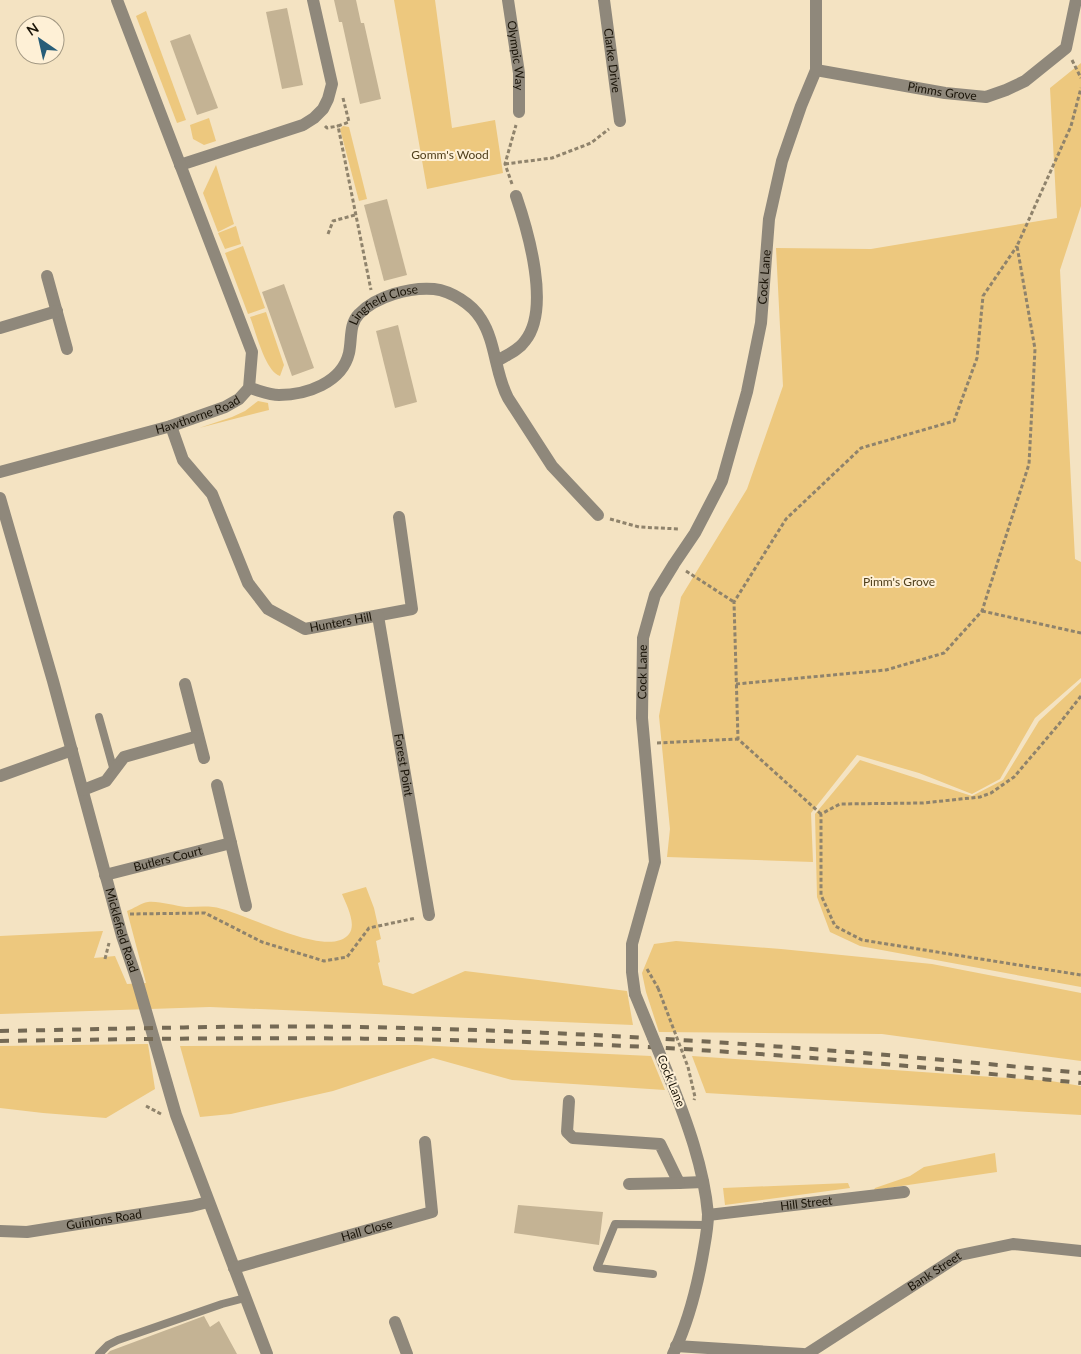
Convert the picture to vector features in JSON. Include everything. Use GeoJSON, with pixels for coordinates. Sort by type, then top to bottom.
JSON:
{"type":"FeatureCollection","features":[{"type":"Feature","properties":{"kind":"street","name":"Hawthorne Road"},"geometry":{"type":"LineString","coordinates":[[0,472],[171,426],[225,407],[239,399],[249,388],[252,352],[117,0]]}},
{"type":"Feature","properties":{"kind":"street"},"geometry":{"type":"LineString","coordinates":[[180,164],[303,125],[323,109],[332,84],[313,0]]}},
{"type":"Feature","properties":{"kind":"street","name":"Olympic Way"},"geometry":{"type":"LineString","coordinates":[[508,0],[519,73],[519,112]]}},
{"type":"Feature","properties":{"kind":"street","name":"Clarke Drive"},"geometry":{"type":"LineString","coordinates":[[604,0],[620,122]]}},
{"type":"Feature","properties":{"kind":"street","name":"Cock Lane"},"geometry":{"type":"LineString","coordinates":[[674,1350],[699,1283],[708,1220],[703,1182],[686,1118],[635,994],[632,972],[632,944],[655,862],[642,718],[643,638],[656,594],[695,533],[722,481],[746,392],[761,323],[769,219],[782,161],[816,70],[816,0]]}},
{"type":"Feature","properties":{"kind":"street"},"geometry":{"type":"LineString","coordinates":[[1066,48],[1076,0]]}},
{"type":"Feature","properties":{"kind":"street","name":"Pimms Grove"},"geometry":{"type":"LineString","coordinates":[[816,70],[944,93],[986,97],[1024,81],[1066,48]]}},
{"type":"Feature","properties":{"kind":"street"},"geometry":{"type":"LineString","coordinates":[[497,361],[522,346],[527,340],[533,326],[536,306],[536,270],[529,235],[516,196]]}},
{"type":"Feature","properties":{"kind":"street"},"geometry":{"type":"LineString","coordinates":[[47,276],[67,349]]}},
{"type":"Feature","properties":{"kind":"street","name":"Lingfield Close"},"geometry":{"type":"LineString","coordinates":[[249,388],[277,395],[309,389],[334,379],[340,373],[347,360],[354,320],[374,302],[394,295],[434,289],[453,295],[472,308],[481,319],[497,361],[502,386],[533,438],[552,466],[598,515]]}},
{"type":"Feature","properties":{"kind":"street"},"geometry":{"type":"LineString","coordinates":[[0,328],[57,311]]}},
{"type":"Feature","properties":{"kind":"street","name":"Hunters Hill"},"geometry":{"type":"LineString","coordinates":[[171,426],[183,460],[212,494],[248,583],[268,609],[306,629],[412,609],[398,517]]}},
{"type":"Feature","properties":{"kind":"street","name":"Micklefield Road"},"geometry":{"type":"LineString","coordinates":[[0,498],[72,750],[105,875],[176,1115],[267,1354]]}},
{"type":"Feature","properties":{"kind":"street","name":"Forest Point"},"geometry":{"type":"LineString","coordinates":[[378,616],[429,915]]}},
{"type":"Feature","properties":{"kind":"street"},"geometry":{"type":"LineString","coordinates":[[185,684],[204,758]]}},
{"type":"Feature","properties":{"kind":"street"},"geometry":{"type":"LineString","coordinates":[[83,790],[106,781],[124,757],[198,736]]}},
{"type":"Feature","properties":{"kind":"street"},"geometry":{"type":"LineString","coordinates":[[0,776],[72,750]]}},
{"type":"Feature","properties":{"kind":"street"},"geometry":{"type":"LineString","coordinates":[[217,785],[246,906]]}},
{"type":"Feature","properties":{"kind":"street","name":"Butlers Court"},"geometry":{"type":"LineString","coordinates":[[105,875],[231,843]]}},
{"type":"Feature","properties":{"kind":"street"},"geometry":{"type":"LineString","coordinates":[[569,1101],[568,1132],[573,1138],[660,1144],[679,1183]]}},
{"type":"Feature","properties":{"kind":"street","name":"Hall Close"},"geometry":{"type":"LineString","coordinates":[[234,1268],[432,1212],[425,1142]]}},
{"type":"Feature","properties":{"kind":"street"},"geometry":{"type":"LineString","coordinates":[[629,1184],[703,1182]]}},
{"type":"Feature","properties":{"kind":"street","name":"Hill Street"},"geometry":{"type":"LineString","coordinates":[[708,1220],[904,1192]]}},
{"type":"Feature","properties":{"kind":"street","name":"Guinions Road"},"geometry":{"type":"LineString","coordinates":[[0,1231],[27,1232],[208,1202]]}},
{"type":"Feature","properties":{"kind":"street","name":"Bank Street"},"geometry":{"type":"LineString","coordinates":[[805,1354],[960,1255],[1013,1244],[1081,1251]]}},
{"type":"Feature","properties":{"kind":"street"},"geometry":{"type":"LineString","coordinates":[[395,1322],[407,1354]]}},
{"type":"Feature","properties":{"kind":"street"},"geometry":{"type":"LineString","coordinates":[[674,1350],[805,1354]]}},
{"type":"Feature","properties":{"kind":"lane"},"geometry":{"type":"LineString","coordinates":[[99,717],[114,771]]}},
{"type":"Feature","properties":{"kind":"lane"},"geometry":{"type":"LineString","coordinates":[[653,1274],[598,1268],[615,1224],[708,1220]]}},
{"type":"Feature","properties":{"kind":"lane"},"geometry":{"type":"LineString","coordinates":[[99,1354],[108,1345],[118,1340],[222,1304],[245,1298]]}},
{"type":"Feature","properties":{"kind":"path"},"geometry":{"type":"LineString","coordinates":[[1066,48],[1081,78]]}},
{"type":"Feature","properties":{"kind":"path"},"geometry":{"type":"LineString","coordinates":[[332,84],[344,99],[349,122],[338,126],[374,302]]}},
{"type":"Feature","properties":{"kind":"path"},"geometry":{"type":"LineString","coordinates":[[738,739],[734,602],[786,520],[861,448],[954,421],[977,358],[982,296],[1017,246],[1071,126],[1081,88]]}},
{"type":"Feature","properties":{"kind":"path"},"geometry":{"type":"LineString","coordinates":[[516,196],[505,164],[519,112]]}},
{"type":"Feature","properties":{"kind":"path"},"geometry":{"type":"LineString","coordinates":[[505,164],[552,158],[591,143],[620,122]]}},
{"type":"Feature","properties":{"kind":"path"},"geometry":{"type":"LineString","coordinates":[[328,234],[332,220],[355,215]]}},
{"type":"Feature","properties":{"kind":"path"},"geometry":{"type":"LineString","coordinates":[[736,684],[886,670],[944,654],[982,611],[1029,464],[1035,349],[1017,246]]}},
{"type":"Feature","properties":{"kind":"path"},"geometry":{"type":"LineString","coordinates":[[598,515],[639,527],[678,528],[695,533]]}},
{"type":"Feature","properties":{"kind":"path"},"geometry":{"type":"LineString","coordinates":[[674,564],[734,602]]}},
{"type":"Feature","properties":{"kind":"path"},"geometry":{"type":"LineString","coordinates":[[982,611],[1081,633]]}},
{"type":"Feature","properties":{"kind":"path"},"geometry":{"type":"LineString","coordinates":[[821,814],[840,804],[923,803],[980,797],[991,794],[1014,777],[1060,724],[1081,696]]}},
{"type":"Feature","properties":{"kind":"path"},"geometry":{"type":"LineString","coordinates":[[644,744],[738,739],[821,814],[821,895],[835,926],[862,940],[1081,975]]}},
{"type":"Feature","properties":{"kind":"path"},"geometry":{"type":"LineString","coordinates":[[117,916],[133,913],[205,913],[262,942],[324,961],[347,958],[369,928],[429,915]]}},
{"type":"Feature","properties":{"kind":"path"},"geometry":{"type":"LineString","coordinates":[[658,988],[688,1067]]}},
{"type":"Feature","properties":{"kind":"green space","name":"Gomm's Wood"},"geometry":{"type":"Polygon","coordinates":[[[394,0],[435,0],[452,128],[495,120],[503,173],[427,189],[394,0]]]}},
{"type":"Feature","properties":{"kind":"green space"},"geometry":{"type":"Polygon","coordinates":[[[146,11],[186,120],[177,123],[136,16],[146,11]]]}},
{"type":"Feature","properties":{"kind":"green space","name":"Pimm's Grove"},"geometry":{"type":"Polygon","coordinates":[[[1081,63],[1081,206],[1060,270],[1075,559],[1081,562],[1081,678],[1035,718],[1000,779],[972,794],[919,773],[857,755],[811,813],[813,862],[667,857],[670,829],[659,716],[681,597],[747,489],[783,386],[776,248],[871,249],[1057,218],[1050,88],[1081,63]]]}},
{"type":"Feature","properties":{"kind":"green space"},"geometry":{"type":"Polygon","coordinates":[[[209,118],[216,141],[204,145],[193,139],[190,125],[209,118]]]}},
{"type":"Feature","properties":{"kind":"green space"},"geometry":{"type":"Polygon","coordinates":[[[343,126],[349,127],[367,199],[359,201],[340,129],[343,126]]]}},
{"type":"Feature","properties":{"kind":"green space"},"geometry":{"type":"Polygon","coordinates":[[[216,165],[234,224],[218,232],[203,193],[216,165]]]}},
{"type":"Feature","properties":{"kind":"green space"},"geometry":{"type":"Polygon","coordinates":[[[236,226],[241,244],[225,249],[218,233],[236,226]]]}},
{"type":"Feature","properties":{"kind":"green space"},"geometry":{"type":"Polygon","coordinates":[[[243,246],[265,308],[248,314],[225,253],[243,246]]]}},
{"type":"Feature","properties":{"kind":"green space"},"geometry":{"type":"Polygon","coordinates":[[[266,312],[284,365],[280,376],[275,373],[265,359],[250,317],[266,312]]]}},
{"type":"Feature","properties":{"kind":"green space"},"geometry":{"type":"Polygon","coordinates":[[[258,401],[268,403],[269,410],[199,428],[232,417],[245,411],[258,401]]]}},
{"type":"Feature","properties":{"kind":"green space"},"geometry":{"type":"Polygon","coordinates":[[[1081,682],[1081,987],[860,946],[830,932],[817,897],[815,814],[860,760],[972,796],[1003,780],[1039,721],[1081,682]]]}},
{"type":"Feature","properties":{"kind":"green space"},"geometry":{"type":"Polygon","coordinates":[[[366,887],[374,908],[381,939],[376,941],[383,985],[413,994],[465,971],[627,991],[633,1025],[210,1007],[0,1014],[0,936],[103,931],[94,958],[115,956],[127,984],[146,983],[127,911],[143,904],[153,902],[186,907],[213,907],[304,938],[323,942],[338,941],[349,934],[352,925],[342,894],[366,887]]]}},
{"type":"Feature","properties":{"kind":"green space"},"geometry":{"type":"Polygon","coordinates":[[[676,941],[932,964],[1081,993],[1081,1061],[882,1034],[659,1032],[642,973],[654,944],[676,941]]]}},
{"type":"Feature","properties":{"kind":"green space"},"geometry":{"type":"Polygon","coordinates":[[[148,1044],[155,1089],[106,1118],[0,1108],[0,1046],[148,1044]]]}},
{"type":"Feature","properties":{"kind":"green space"},"geometry":{"type":"Polygon","coordinates":[[[416,1045],[651,1056],[665,1090],[512,1080],[433,1058],[333,1091],[231,1114],[200,1117],[180,1046],[416,1045]]]}},
{"type":"Feature","properties":{"kind":"green space"},"geometry":{"type":"Polygon","coordinates":[[[692,1056],[1051,1081],[1081,1086],[1081,1115],[706,1093],[692,1056]]]}},
{"type":"Feature","properties":{"kind":"green space"},"geometry":{"type":"Polygon","coordinates":[[[995,1153],[997,1172],[874,1190],[875,1188],[910,1176],[924,1167],[995,1153]]]}},
{"type":"Feature","properties":{"kind":"green space"},"geometry":{"type":"Polygon","coordinates":[[[848,1183],[850,1188],[725,1205],[723,1188],[848,1183]]]}},
{"type":"Feature","properties":{"kind":"building"},"geometry":{"type":"Polygon","coordinates":[[[334,0],[356,0],[361,23],[364,23],[381,99],[360,104],[342,22],[339,22],[334,0]]]}},
{"type":"Feature","properties":{"kind":"building"},"geometry":{"type":"Polygon","coordinates":[[[287,8],[303,85],[282,89],[266,12],[287,8]]]}},
{"type":"Feature","properties":{"kind":"building"},"geometry":{"type":"Polygon","coordinates":[[[190,34],[218,108],[197,115],[170,41],[190,34]]]}},
{"type":"Feature","properties":{"kind":"building"},"geometry":{"type":"Polygon","coordinates":[[[387,199],[407,275],[384,281],[364,205],[387,199]]]}},
{"type":"Feature","properties":{"kind":"building"},"geometry":{"type":"Polygon","coordinates":[[[284,284],[314,368],[292,376],[262,292],[284,284]]]}},
{"type":"Feature","properties":{"kind":"building"},"geometry":{"type":"Polygon","coordinates":[[[398,325],[417,402],[395,408],[376,331],[398,325]]]}},
{"type":"Feature","properties":{"kind":"building"},"geometry":{"type":"Polygon","coordinates":[[[518,1205],[603,1212],[599,1245],[514,1233],[518,1205]]]}},
{"type":"Feature","properties":{"kind":"building"},"geometry":{"type":"Polygon","coordinates":[[[204,1316],[210,1327],[219,1321],[237,1354],[107,1354],[110,1351],[204,1316]]]}},
{"type":"Feature","properties":{"kind":"railway"},"geometry":{"type":"LineString","coordinates":[[0,1031],[224,1027],[449,1029],[720,1042],[901,1056],[1081,1073]]}},
{"type":"Feature","properties":{"kind":"railway"},"geometry":{"type":"LineString","coordinates":[[0,1041],[278,1038],[555,1043],[687,1049],[818,1058],[1081,1083]]}}]}
